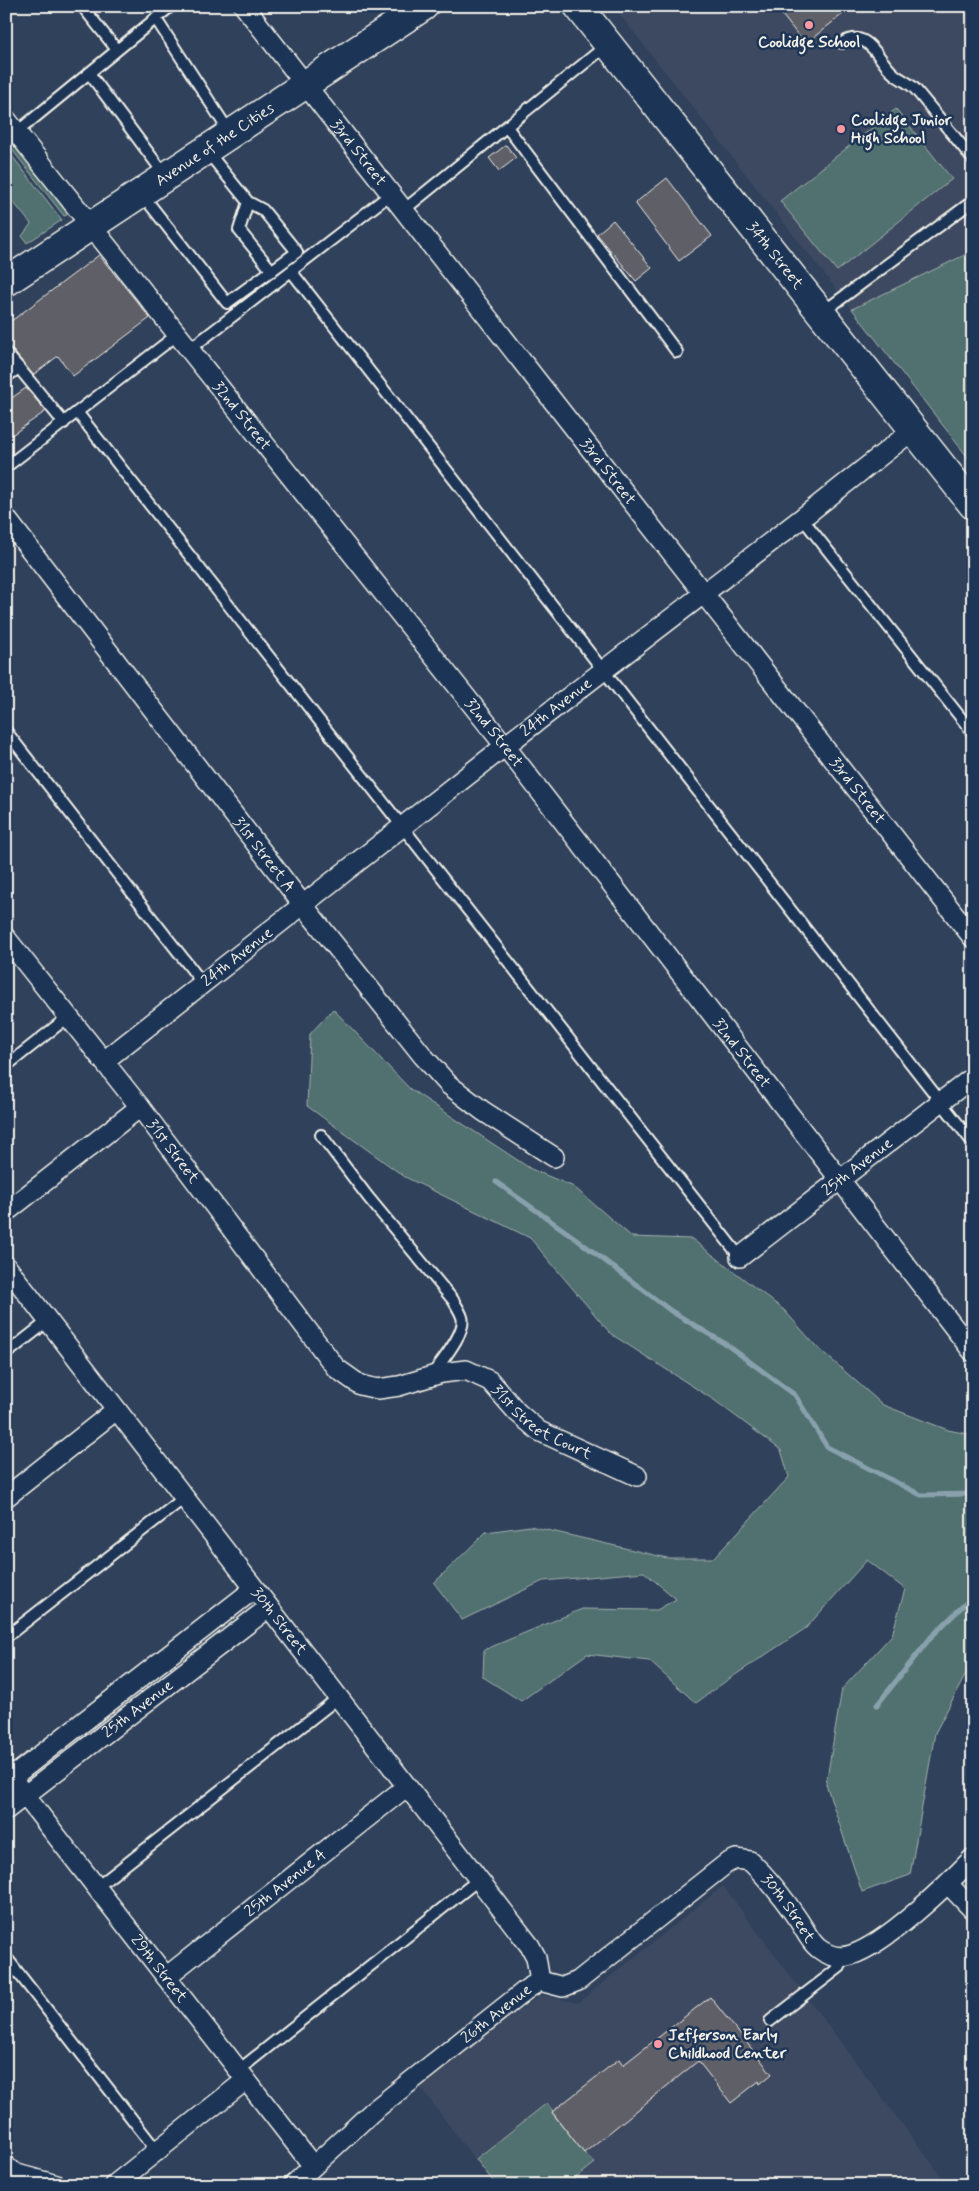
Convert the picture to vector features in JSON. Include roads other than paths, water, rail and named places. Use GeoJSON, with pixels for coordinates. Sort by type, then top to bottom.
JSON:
{"type":"FeatureCollection","features":[{"type":"Feature","properties":{"kind":"street","name":"33rd Street"},"geometry":{"type":"LineString","coordinates":[[244,6],[405,209],[973,938]]}},
{"type":"Feature","properties":{"kind":"street","name":"Avenue of the Cities"},"geometry":{"type":"LineString","coordinates":[[6,282],[424,6]]}},
{"type":"Feature","properties":{"kind":"street","name":"34th Street"},"geometry":{"type":"LineString","coordinates":[[578,6],[607,45],[973,504]]}},
{"type":"Feature","properties":{"kind":"street","name":"32nd Street"},"geometry":{"type":"LineString","coordinates":[[12,125],[504,746],[973,1352]]}},
{"type":"Feature","properties":{"kind":"street","name":"24th Avenue"},"geometry":{"type":"LineString","coordinates":[[104,1061],[204,985],[504,746],[914,430]]}},
{"type":"Feature","properties":{"kind":"street","name":"31st Street A"},"geometry":{"type":"LineString","coordinates":[[6,518],[303,905],[423,1056],[449,1085],[502,1126],[554,1157]]}},
{"type":"Feature","properties":{"kind":"street","name":"31st Street"},"geometry":{"type":"LineString","coordinates":[[6,938],[140,1107],[336,1368]]}},
{"type":"Feature","properties":{"kind":"street","name":"25th Avenue"},"geometry":{"type":"LineString","coordinates":[[740,1257],[973,1077]]}},
{"type":"Feature","properties":{"kind":"street"},"geometry":{"type":"LineString","coordinates":[[6,1212],[140,1107]]}},
{"type":"Feature","properties":{"kind":"street","name":"30th Street"},"geometry":{"type":"LineString","coordinates":[[6,1266],[530,1946],[536,1957],[540,1981]]}},
{"type":"Feature","properties":{"kind":"street","name":"31st Street Court"},"geometry":{"type":"LineString","coordinates":[[336,1368],[360,1385],[378,1389],[399,1386],[431,1376],[466,1370],[490,1381],[517,1412],[539,1431],[638,1476]]}},
{"type":"Feature","properties":{"kind":"street"},"geometry":{"type":"LineString","coordinates":[[6,1497],[116,1410]]}},
{"type":"Feature","properties":{"kind":"street","name":"25th Avenue"},"geometry":{"type":"LineString","coordinates":[[8,1777],[254,1589]]}},
{"type":"Feature","properties":{"kind":"street","name":"25th Avenue"},"geometry":{"type":"LineString","coordinates":[[6,1810],[268,1608]]}},
{"type":"Feature","properties":{"kind":"street","name":"29th Street"},"geometry":{"type":"LineString","coordinates":[[8,1777],[98,1887],[313,2166]]}},
{"type":"Feature","properties":{"kind":"street","name":"25th Avenue A"},"geometry":{"type":"LineString","coordinates":[[166,1977],[406,1787]]}},
{"type":"Feature","properties":{"kind":"street"},"geometry":{"type":"LineString","coordinates":[[842,1956],[850,1955],[875,1943],[948,1884],[973,1858]]}},
{"type":"Feature","properties":{"kind":"street","name":"30th Street"},"geometry":{"type":"LineString","coordinates":[[736,1859],[750,1861],[757,1868],[817,1947],[833,1956],[842,1956]]}},
{"type":"Feature","properties":{"kind":"street","name":"26th Avenue"},"geometry":{"type":"LineString","coordinates":[[293,2185],[380,2106],[527,1989],[540,1981],[563,1986],[578,1981],[718,1868],[736,1859]]}},
{"type":"Feature","properties":{"kind":"street"},"geometry":{"type":"LineString","coordinates":[[948,1884],[973,1910]]}},
{"type":"Feature","properties":{"kind":"street"},"geometry":{"type":"LineString","coordinates":[[114,2185],[157,2151],[242,2075]]}},
{"type":"Feature","properties":{"kind":"street"},"geometry":{"type":"LineString","coordinates":[[6,2167],[17,2174],[57,2185]]}},
{"type":"Feature","properties":{"kind":"lane"},"geometry":{"type":"LineString","coordinates":[[82,6],[117,50]]}},
{"type":"Feature","properties":{"kind":"lane"},"geometry":{"type":"LineString","coordinates":[[12,125],[89,74],[171,6]]}},
{"type":"Feature","properties":{"kind":"lane"},"geometry":{"type":"LineString","coordinates":[[156,19],[231,134]]}},
{"type":"Feature","properties":{"kind":"lane"},"geometry":{"type":"LineString","coordinates":[[842,43],[856,39],[872,45],[890,70],[916,90],[973,159]]}},
{"type":"Feature","properties":{"kind":"lane"},"geometry":{"type":"LineString","coordinates":[[405,209],[607,45]]}},
{"type":"Feature","properties":{"kind":"lane"},"geometry":{"type":"LineString","coordinates":[[89,74],[166,176]]}},
{"type":"Feature","properties":{"kind":"lane"},"geometry":{"type":"LineString","coordinates":[[507,127],[677,352]]}},
{"type":"Feature","properties":{"kind":"lane"},"geometry":{"type":"LineString","coordinates":[[140,193],[226,303],[272,272],[297,252],[263,210],[248,202],[206,150]]}},
{"type":"Feature","properties":{"kind":"lane"},"geometry":{"type":"LineString","coordinates":[[190,349],[392,193]]}},
{"type":"Feature","properties":{"kind":"lane"},"geometry":{"type":"LineString","coordinates":[[821,313],[973,201]]}},
{"type":"Feature","properties":{"kind":"lane"},"geometry":{"type":"LineString","coordinates":[[248,202],[239,230],[272,272]]}},
{"type":"Feature","properties":{"kind":"lane"},"geometry":{"type":"LineString","coordinates":[[291,271],[973,1143]]}},
{"type":"Feature","properties":{"kind":"lane"},"geometry":{"type":"LineString","coordinates":[[6,468],[178,334]]}},
{"type":"Feature","properties":{"kind":"lane"},"geometry":{"type":"LineString","coordinates":[[6,353],[64,422]]}},
{"type":"Feature","properties":{"kind":"lane"},"geometry":{"type":"LineString","coordinates":[[6,377],[19,368]]}},
{"type":"Feature","properties":{"kind":"lane"},"geometry":{"type":"LineString","coordinates":[[77,412],[740,1257]]}},
{"type":"Feature","properties":{"kind":"lane"},"geometry":{"type":"LineString","coordinates":[[802,518],[973,733]]}},
{"type":"Feature","properties":{"kind":"lane"},"geometry":{"type":"LineString","coordinates":[[6,731],[204,985]]}},
{"type":"Feature","properties":{"kind":"lane"},"geometry":{"type":"LineString","coordinates":[[6,1066],[68,1016]]}},
{"type":"Feature","properties":{"kind":"lane"},"geometry":{"type":"LineString","coordinates":[[320,1135],[368,1197],[453,1300],[462,1318],[462,1326],[456,1340],[431,1376]]}},
{"type":"Feature","properties":{"kind":"lane"},"geometry":{"type":"LineString","coordinates":[[6,1354],[48,1321]]}},
{"type":"Feature","properties":{"kind":"lane"},"geometry":{"type":"LineString","coordinates":[[6,1637],[184,1498]]}},
{"type":"Feature","properties":{"kind":"lane"},"geometry":{"type":"LineString","coordinates":[[98,1887],[338,1698]]}},
{"type":"Feature","properties":{"kind":"lane"},"geometry":{"type":"LineString","coordinates":[[242,2075],[478,1880]]}},
{"type":"Feature","properties":{"kind":"lane"},"geometry":{"type":"LineString","coordinates":[[770,2022],[840,1966],[842,1956]]}},
{"type":"Feature","properties":{"kind":"lane"},"geometry":{"type":"LineString","coordinates":[[6,1957],[157,2151]]}},
{"type":"Feature","properties":{"kind":"waterway"},"geometry":{"type":"LineString","coordinates":[[496,1182],[575,1238],[671,1311],[727,1345],[795,1395],[827,1447],[921,1495],[973,1494]]}},
{"type":"Feature","properties":{"kind":"waterway"},"geometry":{"type":"LineString","coordinates":[[877,1705],[931,1637],[973,1596]]}},
{"type":"Feature","properties":{"kind":"place","name":"Coolidge School"},"geometry":{"type":"Point","coordinates":[809,25]}},
{"type":"Feature","properties":{"kind":"place","name":"Coolidge Junior High School"},"geometry":{"type":"Point","coordinates":[841,129]}},
{"type":"Feature","properties":{"kind":"place","name":"Jefferson Early Childhood Center"},"geometry":{"type":"Point","coordinates":[658,2044]}}]}
